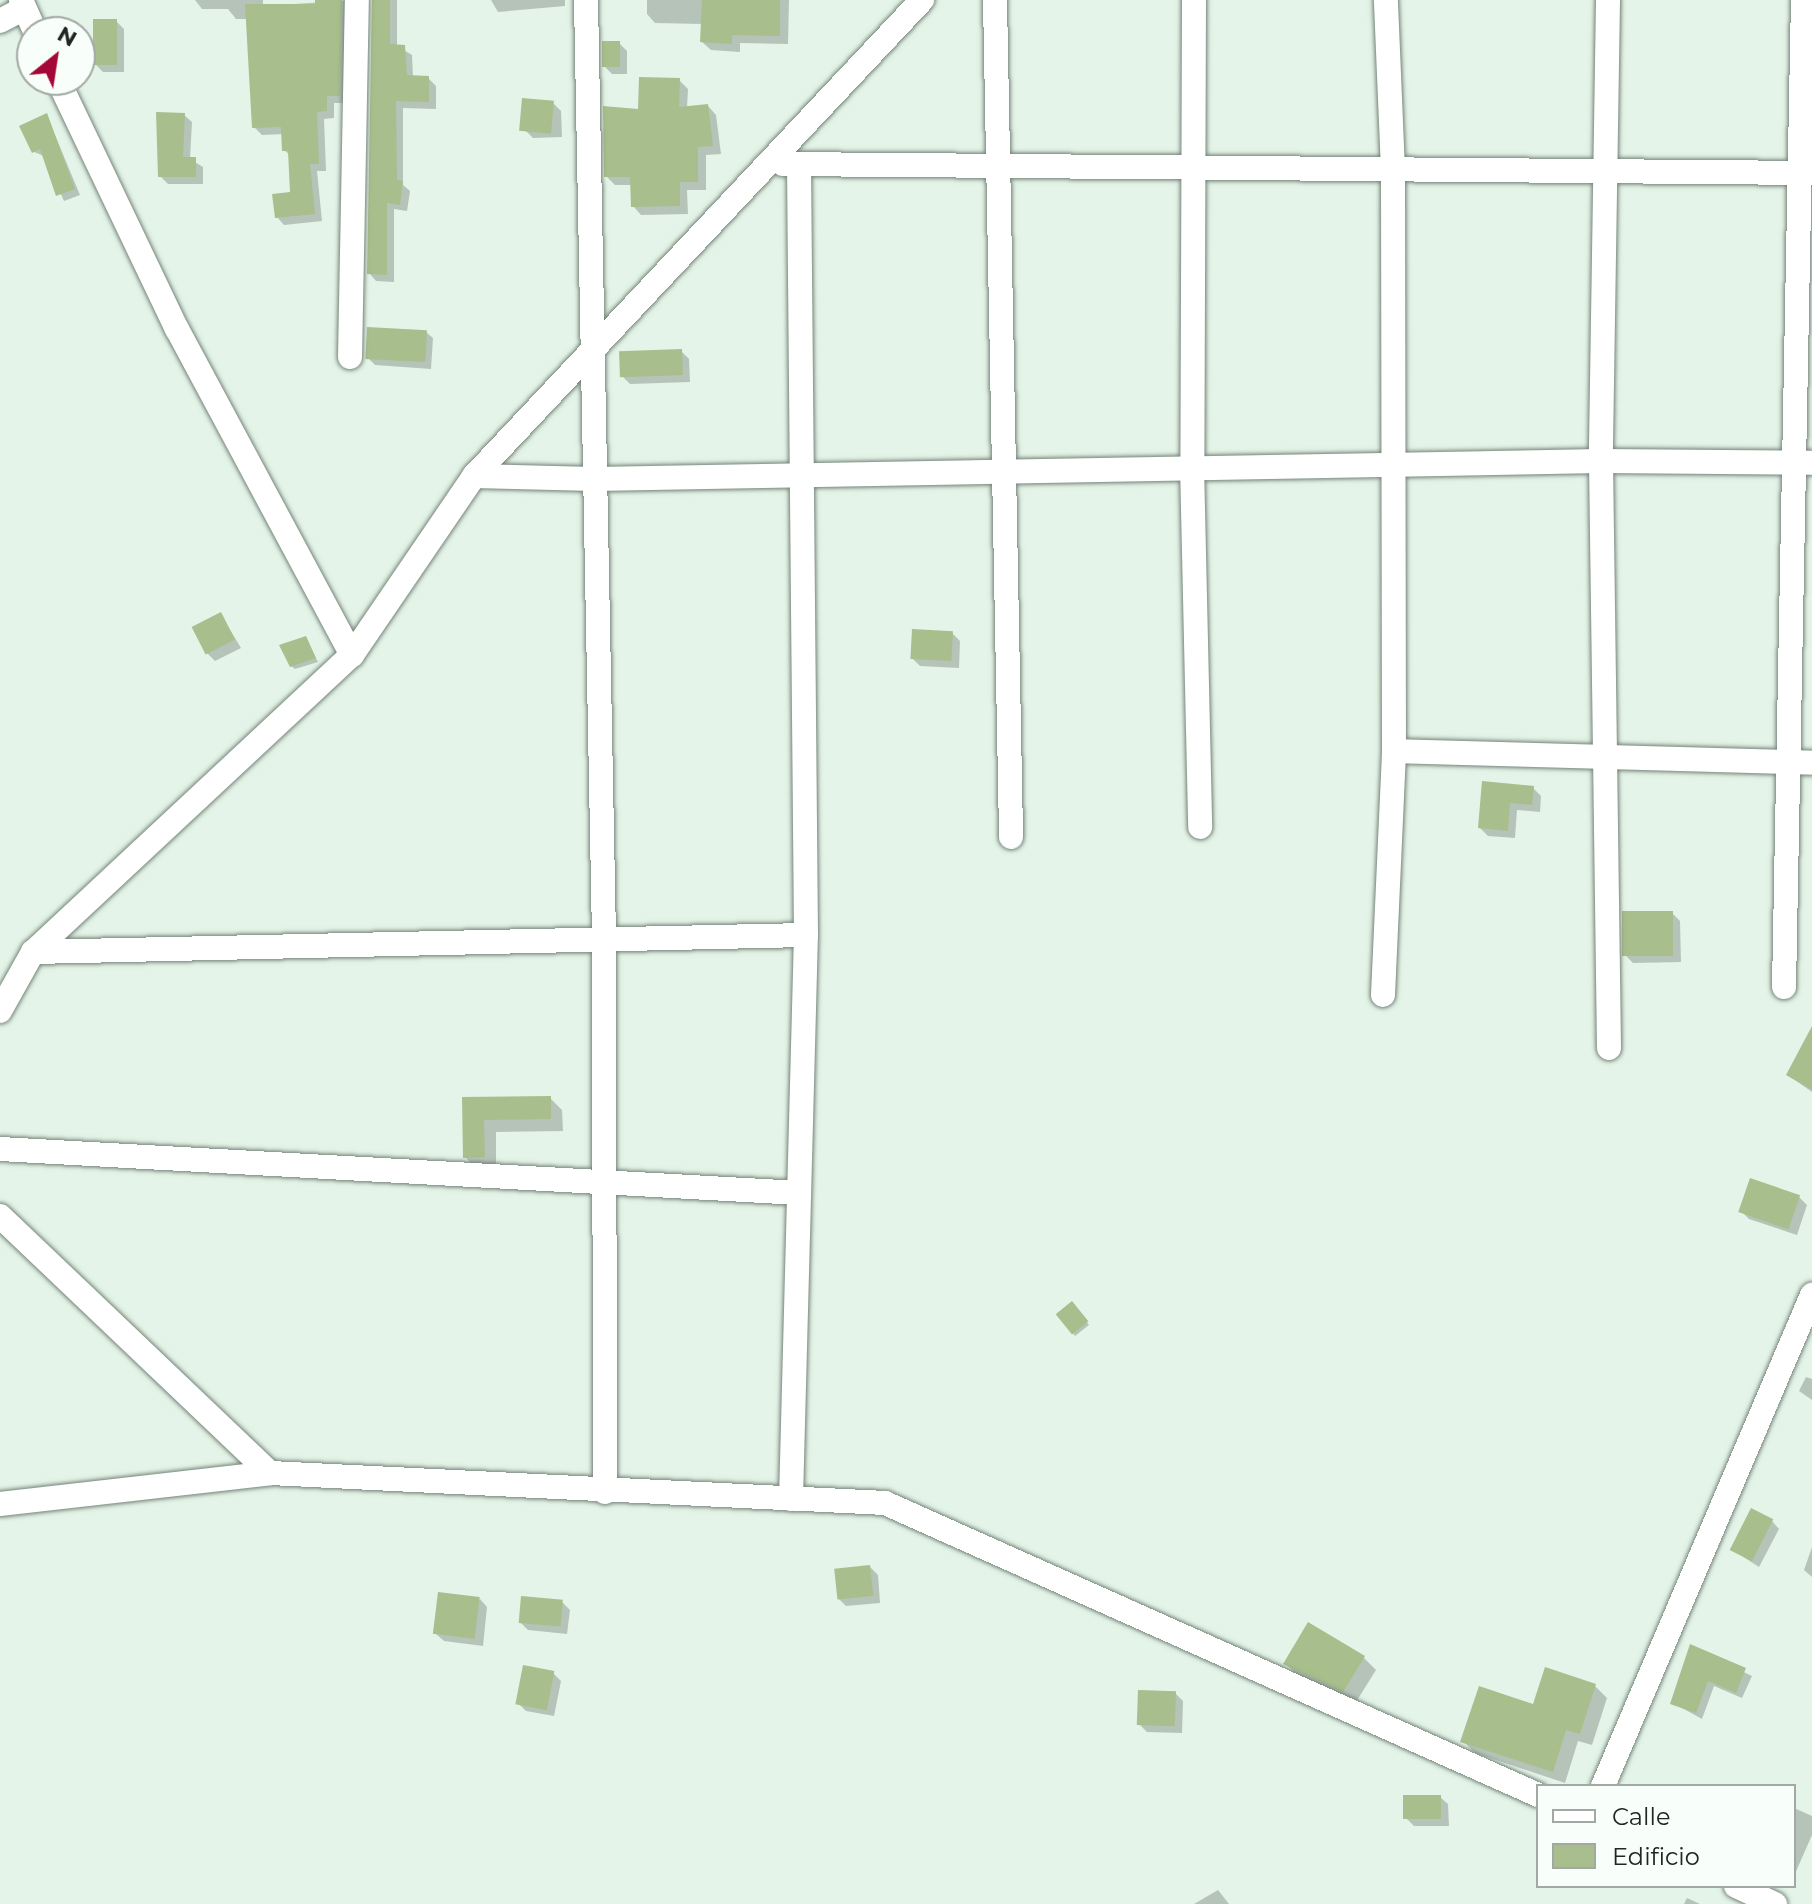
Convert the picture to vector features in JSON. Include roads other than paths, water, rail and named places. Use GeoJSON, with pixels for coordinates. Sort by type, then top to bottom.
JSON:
{"type":"FeatureCollection","features":[{"type":"Feature","properties":{"kind":"street"},"geometry":{"type":"LineString","coordinates":[[350,357],[357,0]]}},
{"type":"Feature","properties":{"kind":"street"},"geometry":{"type":"LineString","coordinates":[[586,0],[604,941],[605,1492]]}},
{"type":"Feature","properties":{"kind":"street"},"geometry":{"type":"LineString","coordinates":[[0,1011],[33,952],[352,655],[474,476],[593,345],[922,0]]}},
{"type":"Feature","properties":{"kind":"street"},"geometry":{"type":"LineString","coordinates":[[995,0],[1011,837]]}},
{"type":"Feature","properties":{"kind":"street"},"geometry":{"type":"LineString","coordinates":[[1194,0],[1192,465],[1200,827]]}},
{"type":"Feature","properties":{"kind":"street"},"geometry":{"type":"LineString","coordinates":[[1383,995],[1394,751],[1393,170],[1386,0]]}},
{"type":"Feature","properties":{"kind":"street"},"geometry":{"type":"LineString","coordinates":[[1608,0],[1601,461],[1609,1048]]}},
{"type":"Feature","properties":{"kind":"street"},"geometry":{"type":"LineString","coordinates":[[1784,987],[1801,762],[1807,173],[1803,0]]}},
{"type":"Feature","properties":{"kind":"street"},"geometry":{"type":"LineString","coordinates":[[0,21],[22,4]]}},
{"type":"Feature","properties":{"kind":"street"},"geometry":{"type":"LineString","coordinates":[[66,96],[177,329],[352,655]]}},
{"type":"Feature","properties":{"kind":"street"},"geometry":{"type":"LineString","coordinates":[[769,162],[799,166],[1807,173]]}},
{"type":"Feature","properties":{"kind":"street"},"geometry":{"type":"LineString","coordinates":[[791,1499],[806,935],[799,476],[799,166]]}},
{"type":"Feature","properties":{"kind":"street"},"geometry":{"type":"LineString","coordinates":[[474,476],[594,479],[1002,473],[1192,465],[1601,461],[1804,463]]}},
{"type":"Feature","properties":{"kind":"street"},"geometry":{"type":"LineString","coordinates":[[1394,751],[1801,762]]}},
{"type":"Feature","properties":{"kind":"street"},"geometry":{"type":"LineString","coordinates":[[33,952],[806,935]]}},
{"type":"Feature","properties":{"kind":"street"},"geometry":{"type":"LineString","coordinates":[[0,1149],[799,1193]]}},
{"type":"Feature","properties":{"kind":"street"},"geometry":{"type":"LineString","coordinates":[[0,1216],[270,1473]]}},
{"type":"Feature","properties":{"kind":"street"},"geometry":{"type":"LineString","coordinates":[[1604,1784],[1812,1295]]}},
{"type":"Feature","properties":{"kind":"street"},"geometry":{"type":"LineString","coordinates":[[0,1504],[270,1473],[434,1478],[605,1492],[885,1503],[1536,1794]]}},
{"type":"Feature","properties":{"kind":"street"},"geometry":{"type":"LineString","coordinates":[[1740,1888],[1775,1904]]}}]}
